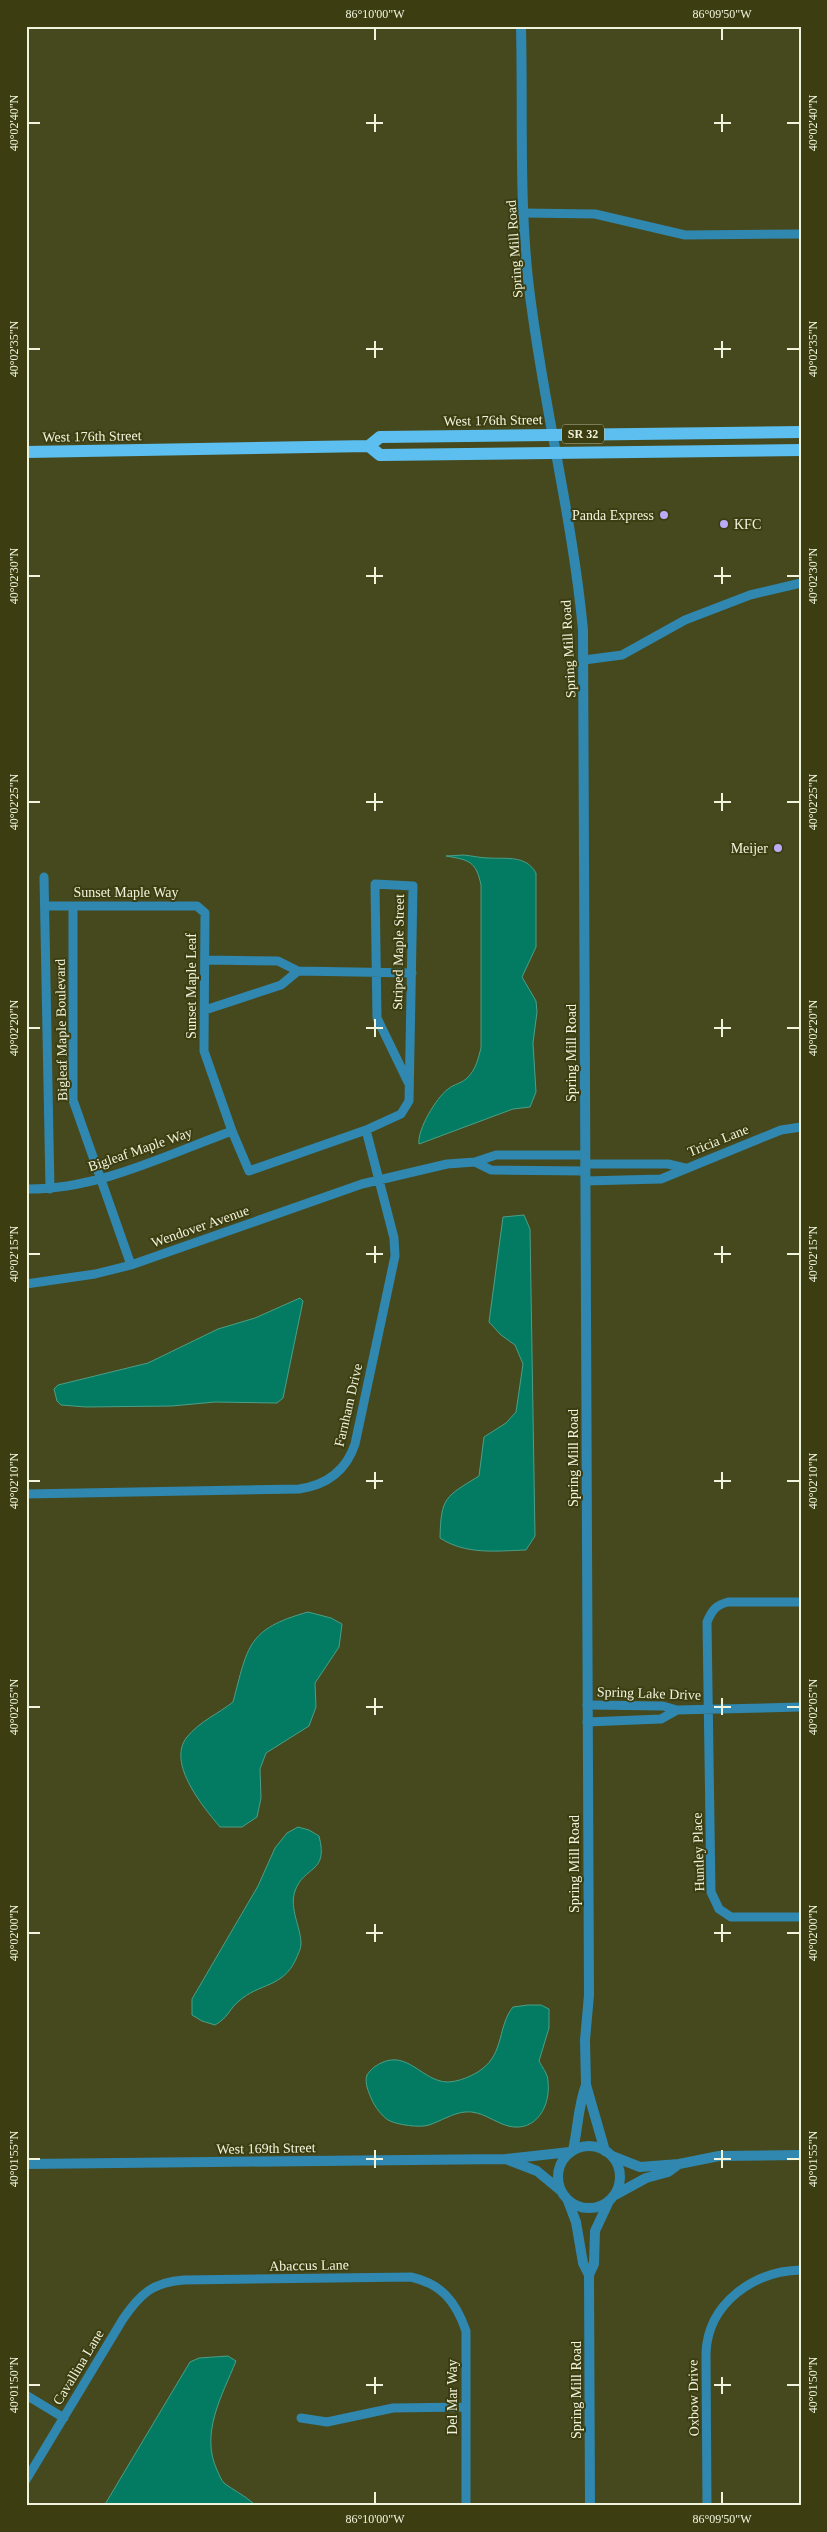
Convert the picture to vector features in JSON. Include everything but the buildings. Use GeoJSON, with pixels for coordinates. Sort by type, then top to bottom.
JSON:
{"type":"FeatureCollection","features":[{"type":"Feature","properties":{"kind":"main road","name":"West 176th Street"},"geometry":{"type":"LineString","coordinates":[[26,452],[368,446],[380,437],[801,432]]}},
{"type":"Feature","properties":{"kind":"main road","name":"West 176th Street"},"geometry":{"type":"LineString","coordinates":[[368,446],[380,455],[801,450]]}},
{"type":"Feature","properties":{"kind":"street","name":"Spring Mill Road"},"geometry":{"type":"LineString","coordinates":[[521,26],[524,213],[528,280],[581,602],[584,660],[589,1995],[585,2040],[586,2085],[609,2154]]}},
{"type":"Feature","properties":{"kind":"street"},"geometry":{"type":"LineString","coordinates":[[524,213],[595,214],[685,235],[801,234]]}},
{"type":"Feature","properties":{"kind":"street"},"geometry":{"type":"LineString","coordinates":[[584,660],[622,655],[685,620],[750,595],[801,583]]}},
{"type":"Feature","properties":{"kind":"street","name":"Bigleaf Maple Boulevard"},"geometry":{"type":"LineString","coordinates":[[44,877],[50,1189]]}},
{"type":"Feature","properties":{"kind":"street","name":"Striped Maple Street"},"geometry":{"type":"LineString","coordinates":[[366,1130],[402,1114],[409,1101],[413,886],[375,884],[376,1018],[408,1082]]}},
{"type":"Feature","properties":{"kind":"street","name":"Sunset Maple Way"},"geometry":{"type":"LineString","coordinates":[[45,906],[197,906],[205,913]]}},
{"type":"Feature","properties":{"kind":"street","name":"Bigleaf Maple Boulevard"},"geometry":{"type":"LineString","coordinates":[[73,906],[73,1100],[131,1265]]}},
{"type":"Feature","properties":{"kind":"street","name":"Sunset Maple Leaf"},"geometry":{"type":"LineString","coordinates":[[205,913],[204,1050],[232,1131],[249,1171],[366,1130]]}},
{"type":"Feature","properties":{"kind":"street"},"geometry":{"type":"LineString","coordinates":[[205,960],[278,961],[298,971],[412,973]]}},
{"type":"Feature","properties":{"kind":"street"},"geometry":{"type":"LineString","coordinates":[[204,1010],[281,985],[298,971]]}},
{"type":"Feature","properties":{"kind":"street","name":"Tricia Lane"},"geometry":{"type":"LineString","coordinates":[[585,1168],[668,1164],[685,1168],[781,1130],[801,1128]]}},
{"type":"Feature","properties":{"kind":"street"},"geometry":{"type":"LineString","coordinates":[[366,1130],[379,1178]]}},
{"type":"Feature","properties":{"kind":"street","name":"Bigleaf Maple Way"},"geometry":{"type":"LineString","coordinates":[[26,1189],[50,1189],[100,1180],[232,1131]]}},
{"type":"Feature","properties":{"kind":"street"},"geometry":{"type":"LineString","coordinates":[[476,1162],[496,1155],[662,1179],[685,1168]]}},
{"type":"Feature","properties":{"kind":"street","name":"Wendover Avenue"},"geometry":{"type":"LineString","coordinates":[[26,1284],[86,1276],[131,1265],[379,1178],[447,1164],[476,1162],[491,1170],[585,1168]]}},
{"type":"Feature","properties":{"kind":"street","name":"Farnham Drive"},"geometry":{"type":"LineString","coordinates":[[26,1494],[299,1489],[312,1487],[334,1476],[344,1467],[355,1444],[395,1256],[394,1238],[379,1178]]}},
{"type":"Feature","properties":{"kind":"street","name":"Huntley Place"},"geometry":{"type":"LineString","coordinates":[[801,1602],[728,1602],[720,1604],[712,1610],[707,1622],[710,1709],[711,1892],[714,1902],[719,1909],[731,1917],[801,1917]]}},
{"type":"Feature","properties":{"kind":"street","name":"Spring Lake Drive"},"geometry":{"type":"LineString","coordinates":[[587,1705],[663,1706],[677,1710],[801,1707]]}},
{"type":"Feature","properties":{"kind":"street"},"geometry":{"type":"LineString","coordinates":[[587,1722],[661,1719],[677,1710]]}},
{"type":"Feature","properties":{"kind":"street","name":"Spring Mill Road"},"geometry":{"type":"LineString","coordinates":[[572,2151],[578,2132],[580,2100],[586,2085]]}},
{"type":"Feature","properties":{"kind":"street"},"geometry":{"type":"LineString","coordinates":[[679,2164],[668,2172],[646,2178],[593,2209],[582,2208],[568,2201],[560,2190],[557,2179],[558,2168],[572,2151],[590,2146],[640,2167],[679,2164],[719,2156],[801,2155]]}},
{"type":"Feature","properties":{"kind":"street","name":"West 169th Street"},"geometry":{"type":"LineString","coordinates":[[26,2164],[506,2159],[572,2151]]}},
{"type":"Feature","properties":{"kind":"street"},"geometry":{"type":"LineString","coordinates":[[609,2154],[620,2171],[620,2181],[612,2198]]}},
{"type":"Feature","properties":{"kind":"street","name":"West 169th Street"},"geometry":{"type":"LineString","coordinates":[[506,2159],[537,2171],[560,2190]]}},
{"type":"Feature","properties":{"kind":"street","name":"Spring Mill Road"},"geometry":{"type":"LineString","coordinates":[[590,2506],[589,2275],[594,2264],[595,2231],[612,2198]]}},
{"type":"Feature","properties":{"kind":"street","name":"Spring Mill Road"},"geometry":{"type":"LineString","coordinates":[[568,2201],[576,2222],[583,2263],[589,2275]]}},
{"type":"Feature","properties":{"kind":"street","name":"Oxbow Drive"},"geometry":{"type":"LineString","coordinates":[[708,2506],[706,2346],[714,2323],[731,2297],[745,2286],[766,2276],[801,2270]]}},
{"type":"Feature","properties":{"kind":"street","name":"Abaccus Lane"},"geometry":{"type":"LineString","coordinates":[[168,2281],[411,2277],[425,2280],[447,2294]]}},
{"type":"Feature","properties":{"kind":"street","name":"Cavallina Lane"},"geometry":{"type":"LineString","coordinates":[[26,2480],[135,2302],[154,2287],[168,2281]]}},
{"type":"Feature","properties":{"kind":"street","name":"Del Mar Way"},"geometry":{"type":"LineString","coordinates":[[447,2294],[461,2317],[466,2331],[466,2506]]}},
{"type":"Feature","properties":{"kind":"street"},"geometry":{"type":"LineString","coordinates":[[26,2395],[64,2418]]}},
{"type":"Feature","properties":{"kind":"street"},"geometry":{"type":"LineString","coordinates":[[301,2418],[328,2422],[393,2408],[466,2407]]}},
{"type":"Feature","properties":{"kind":"water"},"geometry":{"type":"Polygon","coordinates":[[[464,855],[516,859],[527,863],[536,873],[536,947],[522,977],[536,1001],[537,1012],[533,1043],[536,1092],[530,1107],[513,1109],[419,1144],[424,1123],[433,1107],[443,1093],[464,1081],[471,1074],[481,1048],[481,885],[474,866],[466,861],[446,856],[464,855]]]}},
{"type":"Feature","properties":{"kind":"water"},"geometry":{"type":"Polygon","coordinates":[[[524,1215],[530,1229],[535,1536],[526,1550],[471,1550],[440,1538],[442,1514],[447,1500],[452,1494],[479,1476],[484,1437],[506,1423],[516,1412],[523,1364],[515,1345],[501,1335],[489,1322],[503,1217],[524,1215]]]}},
{"type":"Feature","properties":{"kind":"water"},"geometry":{"type":"Polygon","coordinates":[[[300,1298],[303,1301],[283,1398],[277,1403],[215,1402],[172,1406],[86,1407],[61,1405],[57,1401],[54,1389],[58,1385],[148,1363],[218,1329],[255,1318],[300,1298]]]}},
{"type":"Feature","properties":{"kind":"water"},"geometry":{"type":"Polygon","coordinates":[[[308,1612],[331,1618],[342,1624],[339,1647],[315,1683],[316,1707],[309,1726],[266,1753],[260,1769],[261,1798],[257,1817],[242,1827],[220,1827],[205,1809],[190,1785],[181,1759],[182,1748],[187,1737],[198,1726],[233,1702],[247,1653],[261,1633],[288,1618],[308,1612]]]}},
{"type":"Feature","properties":{"kind":"water"},"geometry":{"type":"Polygon","coordinates":[[[298,1827],[309,1830],[319,1836],[321,1857],[314,1868],[299,1883],[295,1891],[293,1904],[301,1944],[296,1959],[291,1968],[278,1980],[247,1995],[220,2022],[215,2025],[202,2021],[192,2015],[192,1999],[258,1886],[275,1848],[287,1833],[298,1827]]]}},
{"type":"Feature","properties":{"kind":"water"},"geometry":{"type":"Polygon","coordinates":[[[541,2005],[549,2009],[549,2028],[539,2061],[547,2076],[547,2100],[540,2116],[534,2121],[518,2127],[508,2126],[482,2114],[465,2112],[452,2115],[429,2125],[414,2126],[388,2120],[373,2103],[367,2088],[367,2075],[381,2063],[399,2060],[430,2077],[447,2082],[465,2078],[482,2069],[494,2055],[508,2014],[513,2007],[541,2005]]]}},
{"type":"Feature","properties":{"kind":"water"},"geometry":{"type":"Polygon","coordinates":[[[228,2356],[236,2361],[215,2415],[212,2428],[212,2456],[224,2483],[253,2503],[246,2506],[104,2506],[190,2362],[199,2358],[228,2356]]]}},
{"type":"Feature","properties":{"kind":"place","name":"Panda Express"},"geometry":{"type":"Point","coordinates":[664,515]}},
{"type":"Feature","properties":{"kind":"place","name":"KFC"},"geometry":{"type":"Point","coordinates":[724,524]}},
{"type":"Feature","properties":{"kind":"place","name":"Meijer"},"geometry":{"type":"Point","coordinates":[778,848]}}]}
